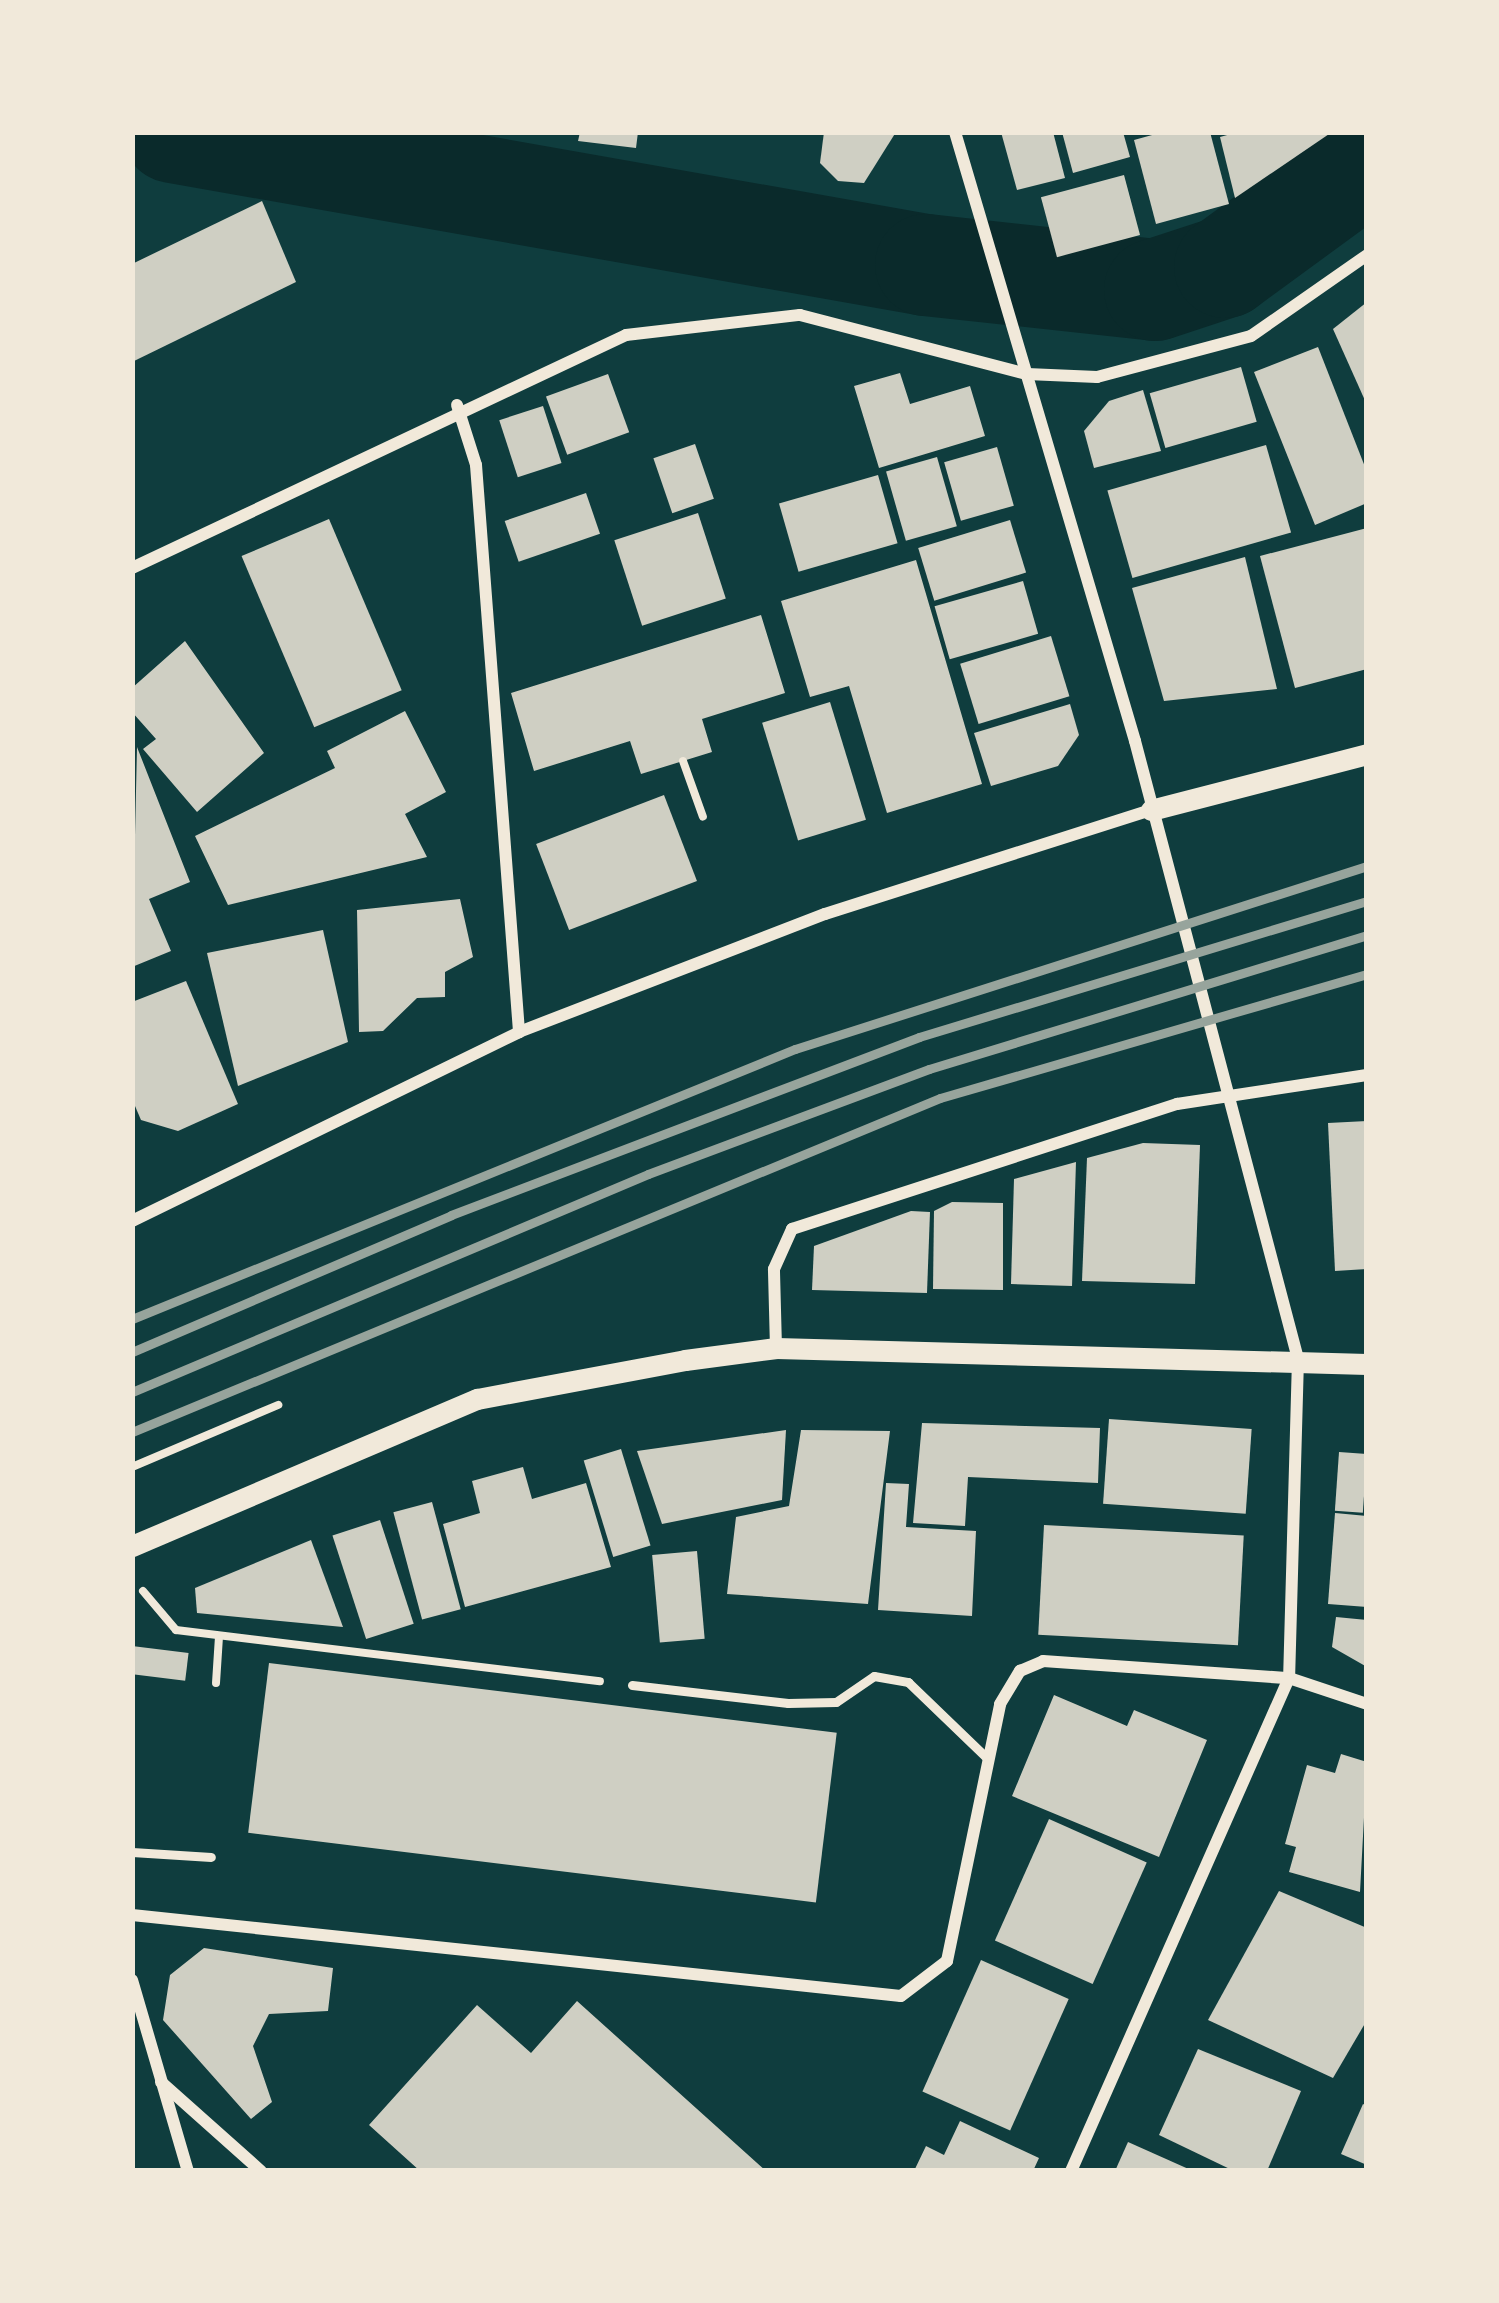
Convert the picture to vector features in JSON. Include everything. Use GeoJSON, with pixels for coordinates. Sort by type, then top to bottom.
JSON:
{"type":"FeatureCollection","features":[{"type":"Feature","properties":{"kind":"street"},"geometry":{"type":"LineString","coordinates":[[955,132],[1233,1099],[1298,1359],[1289,1678],[1071,2171]]}},
{"type":"Feature","properties":{"kind":"street"},"geometry":{"type":"LineString","coordinates":[[132,568],[458,405],[626,334],[800,315],[1027,374],[1097,377],[1251,336],[1367,255]]}},
{"type":"Feature","properties":{"kind":"street"},"geometry":{"type":"LineString","coordinates":[[458,405],[476,465],[519,1032]]}},
{"type":"Feature","properties":{"kind":"street"},"geometry":{"type":"LineString","coordinates":[[133,1216],[519,1032],[825,914],[1151,810],[1367,754]]}},
{"type":"Feature","properties":{"kind":"street"},"geometry":{"type":"LineString","coordinates":[[776,1348],[774,1269],[793,1229],[1177,1104],[1367,1076]]}},
{"type":"Feature","properties":{"kind":"street"},"geometry":{"type":"LineString","coordinates":[[132,1546],[477,1400],[776,1348],[1367,1364]]}},
{"type":"Feature","properties":{"kind":"street"},"geometry":{"type":"LineString","coordinates":[[132,1915],[901,1996],[947,1961],[1000,1704],[1020,1671],[1043,1661],[1289,1678],[1367,1704]]}},
{"type":"Feature","properties":{"kind":"street"},"geometry":{"type":"LineString","coordinates":[[132,1980],[188,2171]]}},
{"type":"Feature","properties":{"kind":"street"},"geometry":{"type":"LineString","coordinates":[[160,2082],[261,2171]]}},
{"type":"Feature","properties":{"kind":"lane"},"geometry":{"type":"LineString","coordinates":[[632,1684],[788,1703],[836,1702],[874,1676],[908,1682],[988,1760]]}},
{"type":"Feature","properties":{"kind":"lane"},"geometry":{"type":"LineString","coordinates":[[132,1852],[211,1857]]}},
{"type":"Feature","properties":{"kind":"path"},"geometry":{"type":"LineString","coordinates":[[683,761],[703,817]]}},
{"type":"Feature","properties":{"kind":"path"},"geometry":{"type":"LineString","coordinates":[[132,1467],[278,1405]]}},
{"type":"Feature","properties":{"kind":"path"},"geometry":{"type":"LineString","coordinates":[[143,1591],[176,1630],[632,1684]]}},
{"type":"Feature","properties":{"kind":"path"},"geometry":{"type":"LineString","coordinates":[[216,1683],[219,1636]]}},
{"type":"Feature","properties":{"kind":"building"},"geometry":{"type":"Polygon","coordinates":[[[580,132],[638,132],[636,148],[578,141],[580,132]]]}},
{"type":"Feature","properties":{"kind":"building"},"geometry":{"type":"Polygon","coordinates":[[[824,132],[896,132],[864,183],[838,181],[820,163],[824,132]]]}},
{"type":"Feature","properties":{"kind":"building"},"geometry":{"type":"Polygon","coordinates":[[[1001,132],[1053,132],[1065,178],[1017,190],[1001,132]]]}},
{"type":"Feature","properties":{"kind":"building"},"geometry":{"type":"Polygon","coordinates":[[[1062,132],[1123,132],[1130,157],[1073,173],[1062,132]]]}},
{"type":"Feature","properties":{"kind":"building"},"geometry":{"type":"Polygon","coordinates":[[[1163,132],[1210,132],[1229,204],[1156,224],[1134,140],[1163,132]]]}},
{"type":"Feature","properties":{"kind":"building"},"geometry":{"type":"Polygon","coordinates":[[[1238,132],[1332,132],[1235,198],[1220,137],[1238,132]]]}},
{"type":"Feature","properties":{"kind":"building"},"geometry":{"type":"Polygon","coordinates":[[[1124,175],[1140,235],[1057,257],[1041,197],[1124,175]]]}},
{"type":"Feature","properties":{"kind":"building"},"geometry":{"type":"Polygon","coordinates":[[[262,201],[296,282],[132,362],[132,264],[262,201]]]}},
{"type":"Feature","properties":{"kind":"building"},"geometry":{"type":"Polygon","coordinates":[[[1367,302],[1367,405],[1333,329],[1367,302]]]}},
{"type":"Feature","properties":{"kind":"building"},"geometry":{"type":"Polygon","coordinates":[[[1318,347],[1367,472],[1367,503],[1315,525],[1254,372],[1318,347]]]}},
{"type":"Feature","properties":{"kind":"building"},"geometry":{"type":"Polygon","coordinates":[[[1241,367],[1257,422],[1165,448],[1150,393],[1241,367]]]}},
{"type":"Feature","properties":{"kind":"building"},"geometry":{"type":"Polygon","coordinates":[[[900,373],[910,404],[970,386],[985,436],[879,468],[854,386],[900,373]]]}},
{"type":"Feature","properties":{"kind":"building"},"geometry":{"type":"Polygon","coordinates":[[[608,374],[629,432],[567,455],[546,397],[608,374]]]}},
{"type":"Feature","properties":{"kind":"building"},"geometry":{"type":"Polygon","coordinates":[[[1143,390],[1161,451],[1094,468],[1084,431],[1109,401],[1143,390]]]}},
{"type":"Feature","properties":{"kind":"building"},"geometry":{"type":"Polygon","coordinates":[[[543,406],[562,463],[518,477],[499,420],[543,406]]]}},
{"type":"Feature","properties":{"kind":"building"},"geometry":{"type":"Polygon","coordinates":[[[695,444],[714,499],[672,513],[653,458],[695,444]]]}},
{"type":"Feature","properties":{"kind":"building"},"geometry":{"type":"Polygon","coordinates":[[[1266,445],[1291,532],[1132,578],[1107,490],[1266,445]]]}},
{"type":"Feature","properties":{"kind":"building"},"geometry":{"type":"Polygon","coordinates":[[[997,447],[1014,506],[961,521],[944,462],[997,447]]]}},
{"type":"Feature","properties":{"kind":"building"},"geometry":{"type":"Polygon","coordinates":[[[937,457],[957,526],[906,541],[886,472],[937,457]]]}},
{"type":"Feature","properties":{"kind":"building"},"geometry":{"type":"Polygon","coordinates":[[[878,475],[898,543],[799,572],[779,503],[878,475]]]}},
{"type":"Feature","properties":{"kind":"building"},"geometry":{"type":"Polygon","coordinates":[[[586,493],[600,534],[519,562],[505,521],[586,493]]]}},
{"type":"Feature","properties":{"kind":"building"},"geometry":{"type":"Polygon","coordinates":[[[698,513],[726,599],[642,626],[614,540],[698,513]]]}},
{"type":"Feature","properties":{"kind":"building"},"geometry":{"type":"Polygon","coordinates":[[[329,519],[402,690],[314,727],[242,556],[329,519]]]}},
{"type":"Feature","properties":{"kind":"building"},"geometry":{"type":"Polygon","coordinates":[[[1010,520],[1026,573],[934,601],[918,548],[1010,520]]]}},
{"type":"Feature","properties":{"kind":"building"},"geometry":{"type":"Polygon","coordinates":[[[1367,528],[1367,669],[1295,688],[1260,556],[1367,528]]]}},
{"type":"Feature","properties":{"kind":"building"},"geometry":{"type":"Polygon","coordinates":[[[1245,557],[1277,689],[1164,701],[1132,588],[1245,557]]]}},
{"type":"Feature","properties":{"kind":"building"},"geometry":{"type":"Polygon","coordinates":[[[916,560],[982,784],[887,813],[849,686],[810,697],[781,601],[916,560]]]}},
{"type":"Feature","properties":{"kind":"building"},"geometry":{"type":"Polygon","coordinates":[[[1023,581],[1038,634],[950,659],[935,606],[1023,581]]]}},
{"type":"Feature","properties":{"kind":"building"},"geometry":{"type":"Polygon","coordinates":[[[761,615],[785,693],[702,719],[712,752],[641,774],[630,741],[534,771],[511,693],[761,615]]]}},
{"type":"Feature","properties":{"kind":"building"},"geometry":{"type":"Polygon","coordinates":[[[1051,636],[1069,696],[979,724],[960,664],[1051,636]]]}},
{"type":"Feature","properties":{"kind":"building"},"geometry":{"type":"Polygon","coordinates":[[[185,641],[264,753],[197,812],[143,749],[156,739],[132,712],[132,688],[185,641]]]}},
{"type":"Feature","properties":{"kind":"building"},"geometry":{"type":"Polygon","coordinates":[[[830,702],[866,820],[798,840],[762,723],[830,702]]]}},
{"type":"Feature","properties":{"kind":"building"},"geometry":{"type":"Polygon","coordinates":[[[1070,704],[1079,735],[1058,766],[991,786],[974,733],[1070,704]]]}},
{"type":"Feature","properties":{"kind":"building"},"geometry":{"type":"Polygon","coordinates":[[[405,711],[446,792],[405,814],[427,857],[228,905],[195,836],[335,768],[327,751],[405,711]]]}},
{"type":"Feature","properties":{"kind":"building"},"geometry":{"type":"Polygon","coordinates":[[[137,747],[190,882],[149,899],[171,951],[132,967],[137,747]]]}},
{"type":"Feature","properties":{"kind":"building"},"geometry":{"type":"Polygon","coordinates":[[[664,795],[697,881],[569,930],[536,844],[664,795]]]}},
{"type":"Feature","properties":{"kind":"building"},"geometry":{"type":"Polygon","coordinates":[[[460,899],[473,957],[445,972],[445,997],[417,998],[383,1031],[359,1032],[357,910],[460,899]]]}},
{"type":"Feature","properties":{"kind":"building"},"geometry":{"type":"Polygon","coordinates":[[[323,930],[348,1042],[238,1086],[207,953],[323,930]]]}},
{"type":"Feature","properties":{"kind":"building"},"geometry":{"type":"Polygon","coordinates":[[[186,981],[238,1104],[178,1131],[141,1120],[132,1099],[132,1002],[186,981]]]}},
{"type":"Feature","properties":{"kind":"building"},"geometry":{"type":"Polygon","coordinates":[[[1367,1121],[1367,1269],[1335,1271],[1328,1123],[1367,1121]]]}},
{"type":"Feature","properties":{"kind":"building"},"geometry":{"type":"Polygon","coordinates":[[[1143,1143],[1200,1145],[1195,1284],[1082,1281],[1087,1158],[1143,1143]]]}},
{"type":"Feature","properties":{"kind":"building"},"geometry":{"type":"Polygon","coordinates":[[[1076,1162],[1072,1286],[1011,1284],[1014,1179],[1076,1162]]]}},
{"type":"Feature","properties":{"kind":"building"},"geometry":{"type":"Polygon","coordinates":[[[952,1202],[1003,1203],[1003,1290],[933,1289],[934,1211],[952,1202]]]}},
{"type":"Feature","properties":{"kind":"building"},"geometry":{"type":"Polygon","coordinates":[[[911,1211],[930,1212],[927,1293],[812,1290],[814,1246],[911,1211]]]}},
{"type":"Feature","properties":{"kind":"building"},"geometry":{"type":"Polygon","coordinates":[[[1109,1419],[1252,1429],[1246,1514],[1103,1504],[1109,1419]]]}},
{"type":"Feature","properties":{"kind":"building"},"geometry":{"type":"Polygon","coordinates":[[[922,1423],[1100,1428],[1098,1483],[968,1477],[965,1526],[913,1523],[922,1423]]]}},
{"type":"Feature","properties":{"kind":"building"},"geometry":{"type":"Polygon","coordinates":[[[786,1430],[782,1500],[662,1524],[637,1451],[786,1430]]]}},
{"type":"Feature","properties":{"kind":"building"},"geometry":{"type":"Polygon","coordinates":[[[801,1430],[890,1431],[868,1604],[727,1594],[736,1517],[789,1506],[801,1430]]]}},
{"type":"Feature","properties":{"kind":"building"},"geometry":{"type":"Polygon","coordinates":[[[621,1449],[651,1546],[613,1557],[584,1460],[621,1449]]]}},
{"type":"Feature","properties":{"kind":"building"},"geometry":{"type":"Polygon","coordinates":[[[1339,1452],[1367,1454],[1363,1513],[1335,1511],[1339,1452]]]}},
{"type":"Feature","properties":{"kind":"building"},"geometry":{"type":"Polygon","coordinates":[[[523,1467],[532,1499],[586,1483],[611,1567],[465,1607],[443,1524],[480,1513],[472,1481],[523,1467]]]}},
{"type":"Feature","properties":{"kind":"building"},"geometry":{"type":"Polygon","coordinates":[[[886,1483],[909,1484],[906,1527],[976,1531],[972,1616],[878,1610],[886,1483]]]}},
{"type":"Feature","properties":{"kind":"building"},"geometry":{"type":"Polygon","coordinates":[[[432,1502],[461,1609],[422,1620],[393,1512],[432,1502]]]}},
{"type":"Feature","properties":{"kind":"building"},"geometry":{"type":"Polygon","coordinates":[[[1335,1513],[1367,1516],[1367,1607],[1328,1604],[1335,1513]]]}},
{"type":"Feature","properties":{"kind":"building"},"geometry":{"type":"Polygon","coordinates":[[[380,1520],[414,1624],[366,1639],[332,1535],[380,1520]]]}},
{"type":"Feature","properties":{"kind":"building"},"geometry":{"type":"Polygon","coordinates":[[[1044,1525],[1244,1535],[1238,1645],[1038,1635],[1044,1525]]]}},
{"type":"Feature","properties":{"kind":"building"},"geometry":{"type":"Polygon","coordinates":[[[311,1540],[343,1627],[197,1613],[195,1588],[311,1540]]]}},
{"type":"Feature","properties":{"kind":"building"},"geometry":{"type":"Polygon","coordinates":[[[697,1551],[705,1639],[660,1643],[652,1555],[697,1551]]]}},
{"type":"Feature","properties":{"kind":"building"},"geometry":{"type":"Polygon","coordinates":[[[1336,1617],[1367,1620],[1367,1667],[1332,1647],[1336,1617]]]}},
{"type":"Feature","properties":{"kind":"building"},"geometry":{"type":"Polygon","coordinates":[[[132,1646],[189,1653],[185,1681],[132,1674],[132,1646]]]}},
{"type":"Feature","properties":{"kind":"building"},"geometry":{"type":"Polygon","coordinates":[[[269,1663],[837,1733],[816,1902],[248,1833],[269,1663]]]}},
{"type":"Feature","properties":{"kind":"building"},"geometry":{"type":"Polygon","coordinates":[[[1054,1695],[1127,1726],[1134,1710],[1207,1740],[1159,1857],[1012,1796],[1054,1695]]]}},
{"type":"Feature","properties":{"kind":"building"},"geometry":{"type":"Polygon","coordinates":[[[1341,1754],[1367,1762],[1360,1892],[1289,1872],[1296,1847],[1285,1844],[1307,1765],[1335,1773],[1341,1754]]]}},
{"type":"Feature","properties":{"kind":"building"},"geometry":{"type":"Polygon","coordinates":[[[1049,1819],[1147,1863],[1093,1984],[995,1941],[1049,1819]]]}},
{"type":"Feature","properties":{"kind":"building"},"geometry":{"type":"Polygon","coordinates":[[[1279,1891],[1367,1928],[1367,2020],[1333,2078],[1208,2020],[1279,1891]]]}},
{"type":"Feature","properties":{"kind":"building"},"geometry":{"type":"Polygon","coordinates":[[[204,1948],[333,1968],[328,2011],[269,2014],[253,2046],[272,2102],[251,2119],[163,2020],[170,1975],[204,1948]]]}},
{"type":"Feature","properties":{"kind":"building"},"geometry":{"type":"Polygon","coordinates":[[[981,1960],[1069,1999],[1010,2131],[922,2092],[981,1960]]]}},
{"type":"Feature","properties":{"kind":"building"},"geometry":{"type":"Polygon","coordinates":[[[577,2001],[766,2171],[420,2171],[369,2125],[477,2005],[531,2053],[577,2001]]]}},
{"type":"Feature","properties":{"kind":"building"},"geometry":{"type":"Polygon","coordinates":[[[1198,2049],[1301,2091],[1267,2171],[1234,2171],[1159,2135],[1198,2049]]]}},
{"type":"Feature","properties":{"kind":"building"},"geometry":{"type":"Polygon","coordinates":[[[1363,2104],[1367,2106],[1367,2165],[1341,2154],[1363,2104]]]}},
{"type":"Feature","properties":{"kind":"building"},"geometry":{"type":"Polygon","coordinates":[[[960,2121],[1039,2158],[1033,2171],[914,2171],[926,2146],[944,2155],[960,2121]]]}},
{"type":"Feature","properties":{"kind":"building"},"geometry":{"type":"Polygon","coordinates":[[[1128,2142],[1193,2171],[1115,2171],[1128,2142]]]}},
{"type":"Feature","properties":{"kind":"waterway"},"geometry":{"type":"LineString","coordinates":[[173,132],[926,265],[1155,290],[1225,267],[1367,163]]}},
{"type":"Feature","properties":{"kind":"railway"},"geometry":{"type":"LineString","coordinates":[[132,1319],[795,1049],[1367,866]]}},
{"type":"Feature","properties":{"kind":"railway"},"geometry":{"type":"LineString","coordinates":[[132,1352],[451,1215],[919,1037],[1367,901]]}},
{"type":"Feature","properties":{"kind":"railway"},"geometry":{"type":"LineString","coordinates":[[132,1392],[648,1174],[929,1069],[1367,935]]}},
{"type":"Feature","properties":{"kind":"railway"},"geometry":{"type":"LineString","coordinates":[[132,1432],[940,1098],[1367,974]]}}]}
